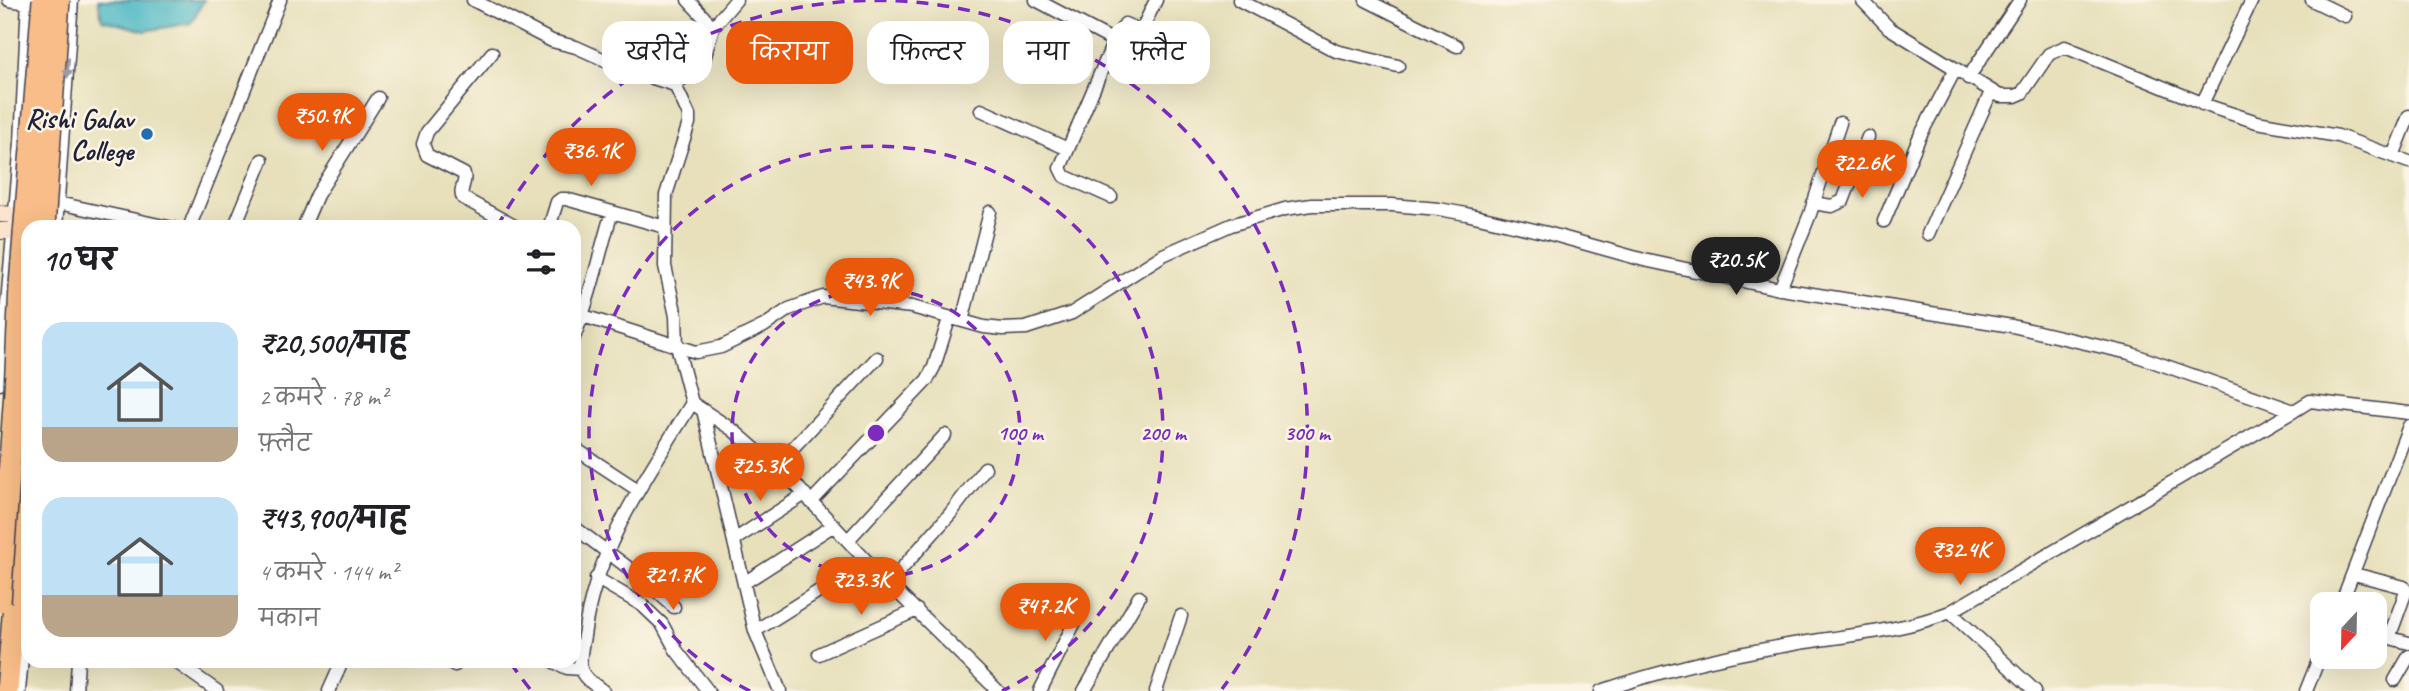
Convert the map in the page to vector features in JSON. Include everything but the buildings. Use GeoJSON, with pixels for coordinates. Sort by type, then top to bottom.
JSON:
{"type":"FeatureCollection","features":[{"type":"Feature","properties":{"kind":"highway"},"geometry":{"type":"LineString","coordinates":[[45,220],[60,0]]}},
{"type":"Feature","properties":{"kind":"highway"},"geometry":{"type":"LineString","coordinates":[[23,220],[33,1]]}},
{"type":"Feature","properties":{"kind":"highway"},"geometry":{"type":"LineString","coordinates":[[0,602],[21,263]]}},
{"type":"Feature","properties":{"kind":"highway"},"geometry":{"type":"LineString","coordinates":[[7,691],[21,519]]}},
{"type":"Feature","properties":{"kind":"street"},"geometry":{"type":"LineString","coordinates":[[0,384],[7,223],[21,142],[33,1],[9,0]]}},
{"type":"Feature","properties":{"kind":"street"},"geometry":{"type":"LineString","coordinates":[[57,220],[72,0]]}},
{"type":"Feature","properties":{"kind":"street"},"geometry":{"type":"LineString","coordinates":[[192,220],[280,0]]}},
{"type":"Feature","properties":{"kind":"street"},"geometry":{"type":"LineString","coordinates":[[473,0],[552,41],[576,47],[625,69],[675,85],[689,115],[690,123],[666,195],[665,266],[676,316],[677,346],[734,540],[755,631],[780,691]]}},
{"type":"Feature","properties":{"kind":"street"},"geometry":{"type":"LineString","coordinates":[[688,0],[713,27]]}},
{"type":"Feature","properties":{"kind":"street"},"geometry":{"type":"LineString","coordinates":[[675,85],[699,65],[705,56],[713,27],[736,0]]}},
{"type":"Feature","properties":{"kind":"street"},"geometry":{"type":"LineString","coordinates":[[1036,0],[1107,37]]}},
{"type":"Feature","properties":{"kind":"street"},"geometry":{"type":"LineString","coordinates":[[1146,21],[1156,0]]}},
{"type":"Feature","properties":{"kind":"street"},"geometry":{"type":"LineString","coordinates":[[1239,0],[1336,51],[1398,66]]}},
{"type":"Feature","properties":{"kind":"street"},"geometry":{"type":"LineString","coordinates":[[1366,0],[1457,46]]}},
{"type":"Feature","properties":{"kind":"street"},"geometry":{"type":"LineString","coordinates":[[1862,0],[1889,28],[1991,92],[2008,97],[2021,93],[2049,54],[2065,47],[2202,104],[2257,122],[2338,136],[2409,162]]}},
{"type":"Feature","properties":{"kind":"street"},"geometry":{"type":"LineString","coordinates":[[1968,78],[2020,0]]}},
{"type":"Feature","properties":{"kind":"street"},"geometry":{"type":"LineString","coordinates":[[2202,104],[2252,0]]}},
{"type":"Feature","properties":{"kind":"street"},"geometry":{"type":"LineString","coordinates":[[2312,0],[2345,16]]}},
{"type":"Feature","properties":{"kind":"street"},"geometry":{"type":"LineString","coordinates":[[492,53],[427,132],[423,144],[427,155],[464,174],[461,191],[463,198],[503,220]]}},
{"type":"Feature","properties":{"kind":"street"},"geometry":{"type":"LineString","coordinates":[[1107,57],[1060,168],[1061,173],[1111,197]]}},
{"type":"Feature","properties":{"kind":"street"},"geometry":{"type":"LineString","coordinates":[[1884,221],[1919,138],[1955,70]]}},
{"type":"Feature","properties":{"kind":"street"},"geometry":{"type":"LineString","coordinates":[[1928,234],[1991,92]]}},
{"type":"Feature","properties":{"kind":"street"},"geometry":{"type":"LineString","coordinates":[[307,220],[323,185],[378,98]]}},
{"type":"Feature","properties":{"kind":"street"},"geometry":{"type":"LineString","coordinates":[[981,110],[1068,149]]}},
{"type":"Feature","properties":{"kind":"street"},"geometry":{"type":"LineString","coordinates":[[2393,156],[2409,116]]}},
{"type":"Feature","properties":{"kind":"street"},"geometry":{"type":"LineString","coordinates":[[1780,289],[1840,123]]}},
{"type":"Feature","properties":{"kind":"street"},"geometry":{"type":"LineString","coordinates":[[1813,203],[1832,206],[1843,201],[1868,137]]}},
{"type":"Feature","properties":{"kind":"street"},"geometry":{"type":"LineString","coordinates":[[237,220],[262,160]]}},
{"type":"Feature","properties":{"kind":"street"},"geometry":{"type":"LineString","coordinates":[[551,220],[557,202],[561,199],[665,227]]}},
{"type":"Feature","properties":{"kind":"street"},"geometry":{"type":"LineString","coordinates":[[581,315],[696,352],[721,347],[764,326],[789,309],[823,297],[912,307],[949,319],[1003,329],[1026,328],[1083,307],[1127,276],[1186,244],[1231,225],[1284,209],[1357,203],[1439,209],[1546,233],[1644,260],[1780,289],[2012,326],[2129,353],[2294,411]]}},
{"type":"Feature","properties":{"kind":"street"},"geometry":{"type":"LineString","coordinates":[[7,223],[58,204],[135,220]]}},
{"type":"Feature","properties":{"kind":"street"},"geometry":{"type":"LineString","coordinates":[[581,308],[612,212]]}},
{"type":"Feature","properties":{"kind":"street"},"geometry":{"type":"LineString","coordinates":[[962,321],[990,212]]}},
{"type":"Feature","properties":{"kind":"street"},"geometry":{"type":"LineString","coordinates":[[734,540],[808,498],[927,380],[934,367],[949,319]]}},
{"type":"Feature","properties":{"kind":"street"},"geometry":{"type":"LineString","coordinates":[[775,467],[877,358]]}},
{"type":"Feature","properties":{"kind":"street"},"geometry":{"type":"LineString","coordinates":[[1601,691],[1688,663],[1901,628],[1950,612],[2310,401],[2409,413]]}},
{"type":"Feature","properties":{"kind":"street"},"geometry":{"type":"LineString","coordinates":[[697,407],[733,430],[808,498],[867,561],[998,691]]}},
{"type":"Feature","properties":{"kind":"street"},"geometry":{"type":"LineString","coordinates":[[603,691],[587,679],[581,669],[586,620],[596,578],[638,490],[697,407]]}},
{"type":"Feature","properties":{"kind":"street"},"geometry":{"type":"LineString","coordinates":[[2347,592],[2409,426]]}},
{"type":"Feature","properties":{"kind":"street"},"geometry":{"type":"LineString","coordinates":[[848,540],[945,435]]}},
{"type":"Feature","properties":{"kind":"street"},"geometry":{"type":"LineString","coordinates":[[581,453],[638,490]]}},
{"type":"Feature","properties":{"kind":"street"},"geometry":{"type":"LineString","coordinates":[[889,583],[985,468]]}},
{"type":"Feature","properties":{"kind":"street"},"geometry":{"type":"LineString","coordinates":[[744,583],[834,526]]}},
{"type":"Feature","properties":{"kind":"street"},"geometry":{"type":"LineString","coordinates":[[581,533],[646,581],[674,607]]}},
{"type":"Feature","properties":{"kind":"street"},"geometry":{"type":"LineString","coordinates":[[755,631],[867,561]]}},
{"type":"Feature","properties":{"kind":"street"},"geometry":{"type":"LineString","coordinates":[[2354,574],[2404,587],[2406,591],[2389,638],[2409,643]]}},
{"type":"Feature","properties":{"kind":"street"},"geometry":{"type":"LineString","coordinates":[[596,578],[642,605],[662,624],[676,650],[708,691]]}},
{"type":"Feature","properties":{"kind":"street"},"geometry":{"type":"LineString","coordinates":[[1084,691],[1139,597]]}},
{"type":"Feature","properties":{"kind":"street"},"geometry":{"type":"LineString","coordinates":[[819,654],[917,610]]}},
{"type":"Feature","properties":{"kind":"street"},"geometry":{"type":"LineString","coordinates":[[1040,691],[1081,610]]}},
{"type":"Feature","properties":{"kind":"street"},"geometry":{"type":"LineString","coordinates":[[1950,612],[2035,691]]}},
{"type":"Feature","properties":{"kind":"street"},"geometry":{"type":"LineString","coordinates":[[1156,691],[1181,615]]}},
{"type":"Feature","properties":{"kind":"street"},"geometry":{"type":"LineString","coordinates":[[2395,680],[2409,656]]}},
{"type":"Feature","properties":{"kind":"street"},"geometry":{"type":"LineString","coordinates":[[19,691],[21,668]]}},
{"type":"Feature","properties":{"kind":"street"},"geometry":{"type":"LineString","coordinates":[[76,691],[78,668]]}},
{"type":"Feature","properties":{"kind":"street"},"geometry":{"type":"LineString","coordinates":[[184,668],[217,691]]}},
{"type":"Feature","properties":{"kind":"street"},"geometry":{"type":"LineString","coordinates":[[329,691],[339,668]]}},
{"type":"Feature","properties":{"kind":"street"},"geometry":{"type":"LineString","coordinates":[[567,668],[581,669]]}},
{"type":"Feature","properties":{"kind":"street"},"geometry":{"type":"LineString","coordinates":[[2306,691],[2315,669]]}},
{"type":"Feature","properties":{"kind":"water"},"geometry":{"type":"Polygon","coordinates":[[[98,0],[204,0],[191,23],[145,31],[102,20],[98,0]]]}},
{"type":"Feature","properties":{"kind":"place","name":"Rishi Galav College"},"geometry":{"type":"Point","coordinates":[147,134]}}]}
